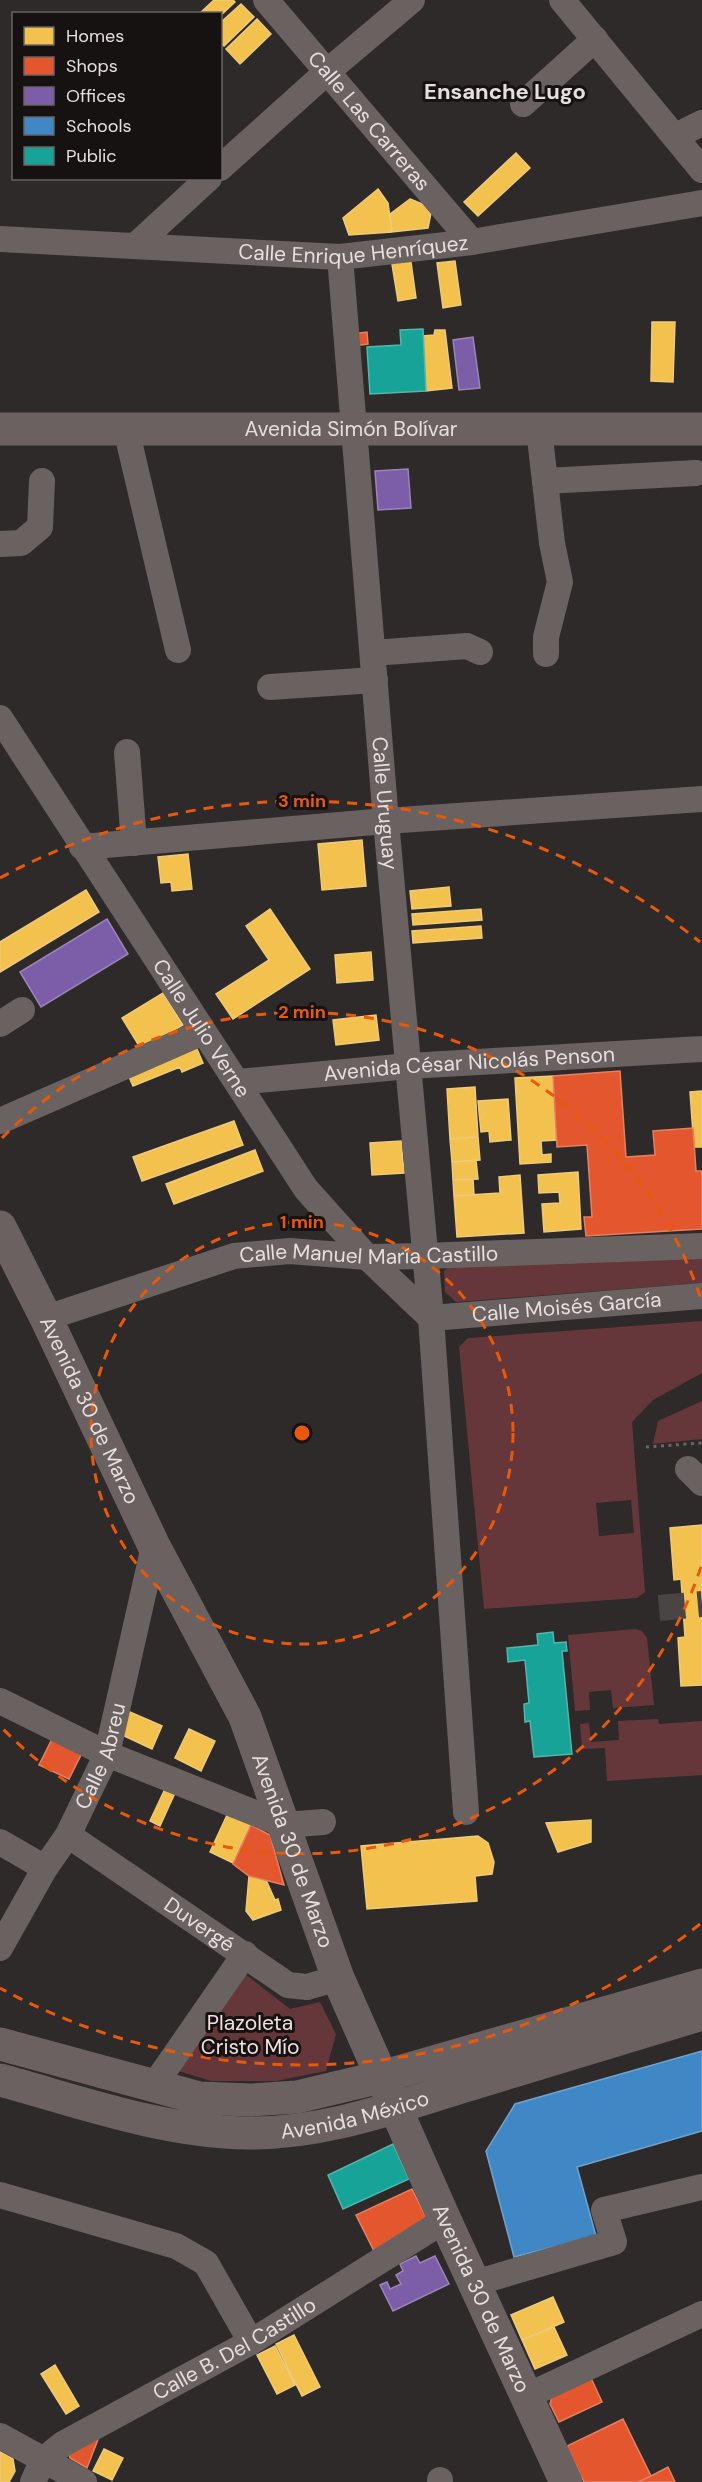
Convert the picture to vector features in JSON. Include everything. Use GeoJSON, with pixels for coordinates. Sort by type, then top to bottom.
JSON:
{"type":"FeatureCollection","features":[{"type":"Feature","properties":{"kind":"main road","name":"Avenida Simón Bolívar"},"geometry":{"type":"LineString","coordinates":[[0,429],[702,429]]}},
{"type":"Feature","properties":{"kind":"main road","name":"Avenida 30 de Marzo"},"geometry":{"type":"LineString","coordinates":[[0,1227],[46,1318],[153,1546],[245,1717],[338,1978],[445,2220],[566,2482]]}},
{"type":"Feature","properties":{"kind":"main road","name":"Avenida México"},"geometry":{"type":"LineString","coordinates":[[0,2044],[153,2088],[199,2098],[251,2100],[297,2097],[381,2078],[702,1985]]}},
{"type":"Feature","properties":{"kind":"main road","name":"Avenida México"},"geometry":{"type":"LineString","coordinates":[[0,2080],[160,2123],[207,2131],[248,2133],[309,2130],[396,2107],[702,2014]]}},
{"type":"Feature","properties":{"kind":"street","name":"Calle Las Carreras"},"geometry":{"type":"LineString","coordinates":[[266,0],[472,242]]}},
{"type":"Feature","properties":{"kind":"street"},"geometry":{"type":"LineString","coordinates":[[222,166],[327,71],[412,0]]}},
{"type":"Feature","properties":{"kind":"street"},"geometry":{"type":"LineString","coordinates":[[562,0],[702,170]]}},
{"type":"Feature","properties":{"kind":"street"},"geometry":{"type":"LineString","coordinates":[[523,104],[595,39]]}},
{"type":"Feature","properties":{"kind":"street"},"geometry":{"type":"LineString","coordinates":[[676,136],[702,123]]}},
{"type":"Feature","properties":{"kind":"street"},"geometry":{"type":"LineString","coordinates":[[135,246],[207,180]]}},
{"type":"Feature","properties":{"kind":"street","name":"Calle Enrique Henríquez"},"geometry":{"type":"LineString","coordinates":[[0,239],[340,257],[472,242],[702,203]]}},
{"type":"Feature","properties":{"kind":"street","name":"Calle Uruguay"},"geometry":{"type":"LineString","coordinates":[[340,257],[423,1256],[431,1318],[466,1812]]}},
{"type":"Feature","properties":{"kind":"street"},"geometry":{"type":"LineString","coordinates":[[126,429],[178,650]]}},
{"type":"Feature","properties":{"kind":"street"},"geometry":{"type":"LineString","coordinates":[[539,429],[552,543],[560,582],[546,637],[546,654]]}},
{"type":"Feature","properties":{"kind":"street"},"geometry":{"type":"LineString","coordinates":[[545,481],[696,473]]}},
{"type":"Feature","properties":{"kind":"street"},"geometry":{"type":"LineString","coordinates":[[0,543],[21,543],[40,527],[43,514],[42,481]]}},
{"type":"Feature","properties":{"kind":"street"},"geometry":{"type":"LineString","coordinates":[[373,653],[467,646],[480,652]]}},
{"type":"Feature","properties":{"kind":"street"},"geometry":{"type":"LineString","coordinates":[[270,687],[375,680]]}},
{"type":"Feature","properties":{"kind":"street","name":"Calle Julio Verne"},"geometry":{"type":"LineString","coordinates":[[0,718],[306,1189],[367,1257],[431,1318]]}},
{"type":"Feature","properties":{"kind":"street"},"geometry":{"type":"LineString","coordinates":[[127,752],[134,843]]}},
{"type":"Feature","properties":{"kind":"street"},"geometry":{"type":"LineString","coordinates":[[82,847],[386,821],[702,799]]}},
{"type":"Feature","properties":{"kind":"street"},"geometry":{"type":"LineString","coordinates":[[0,1024],[22,1010]]}},
{"type":"Feature","properties":{"kind":"street"},"geometry":{"type":"LineString","coordinates":[[0,1121],[203,1032]]}},
{"type":"Feature","properties":{"kind":"street","name":"Avenida César Nicolás Penson"},"geometry":{"type":"LineString","coordinates":[[238,1082],[408,1066],[702,1049]]}},
{"type":"Feature","properties":{"kind":"street","name":"Calle Manuel María Castillo"},"geometry":{"type":"LineString","coordinates":[[46,1318],[234,1256],[290,1251],[367,1257],[423,1256],[702,1246]]}},
{"type":"Feature","properties":{"kind":"street","name":"Calle Moisés García"},"geometry":{"type":"LineString","coordinates":[[431,1318],[702,1296]]}},
{"type":"Feature","properties":{"kind":"street","name":"Calle Abreu"},"geometry":{"type":"LineString","coordinates":[[1,1946],[45,1868],[68,1835],[107,1754],[153,1546]]}},
{"type":"Feature","properties":{"kind":"street"},"geometry":{"type":"LineString","coordinates":[[0,1701],[107,1754],[285,1825],[323,1822]]}},
{"type":"Feature","properties":{"kind":"street","name":"Duvergé"},"geometry":{"type":"LineString","coordinates":[[68,1835],[288,1985],[307,1987],[338,1978]]}},
{"type":"Feature","properties":{"kind":"street"},"geometry":{"type":"LineString","coordinates":[[0,1842],[45,1868]]}},
{"type":"Feature","properties":{"kind":"street"},"geometry":{"type":"LineString","coordinates":[[153,2088],[245,1954]]}},
{"type":"Feature","properties":{"kind":"street"},"geometry":{"type":"LineString","coordinates":[[475,2283],[614,2242],[604,2210],[702,2187]]}},
{"type":"Feature","properties":{"kind":"street"},"geometry":{"type":"LineString","coordinates":[[0,2195],[176,2246],[195,2255],[206,2263],[251,2342]]}},
{"type":"Feature","properties":{"kind":"street","name":"Calle B. Del Castillo"},"geometry":{"type":"LineString","coordinates":[[38,2471],[63,2444],[251,2342],[445,2220]]}},
{"type":"Feature","properties":{"kind":"street"},"geometry":{"type":"LineString","coordinates":[[527,2396],[702,2314]]}},
{"type":"Feature","properties":{"kind":"street"},"geometry":{"type":"LineString","coordinates":[[0,2436],[38,2471],[84,2482]]}},
{"type":"Feature","properties":{"kind":"path"},"geometry":{"type":"LineString","coordinates":[[646,1447],[702,1443]]}},
{"type":"Feature","properties":{"kind":"green space"},"geometry":{"type":"Polygon","coordinates":[[[702,1253],[702,1283],[456,1302],[445,1292],[444,1271],[451,1265],[702,1253]]]}},
{"type":"Feature","properties":{"kind":"green space"},"geometry":{"type":"Polygon","coordinates":[[[702,1321],[702,1373],[653,1400],[632,1422],[645,1592],[637,1598],[484,1609],[459,1347],[468,1338],[702,1321]],[[631,1500],[596,1503],[599,1536],[634,1533],[631,1500]]]}},
{"type":"Feature","properties":{"kind":"green space"},"geometry":{"type":"Polygon","coordinates":[[[702,1401],[702,1439],[653,1444],[658,1421],[702,1401]]]}},
{"type":"Feature","properties":{"kind":"green space"},"geometry":{"type":"Polygon","coordinates":[[[635,1629],[642,1631],[647,1638],[654,1705],[613,1708],[611,1690],[589,1692],[590,1710],[575,1711],[568,1635],[635,1629]]]}},
{"type":"Feature","properties":{"kind":"green space"},"geometry":{"type":"Polygon","coordinates":[[[658,1719],[659,1724],[702,1721],[702,1775],[607,1781],[605,1748],[582,1749],[580,1724],[589,1723],[591,1742],[619,1740],[618,1721],[658,1719]]]}},
{"type":"Feature","properties":{"kind":"green space","name":"Plazoleta Cristo Mío"},"geometry":{"type":"Polygon","coordinates":[[[236,1967],[290,2009],[320,2002],[336,2034],[326,2071],[276,2081],[211,2081],[172,2069],[236,1967]]]}},
{"type":"Feature","properties":{"kind":"building: Homes"},"geometry":{"type":"Polygon","coordinates":[[[214,0],[233,0],[235,2],[222,14],[222,12],[201,12],[214,0]]]}},
{"type":"Feature","properties":{"kind":"building: Homes"},"geometry":{"type":"Polygon","coordinates":[[[241,4],[254,17],[224,46],[222,44],[222,21],[241,4]]]}},
{"type":"Feature","properties":{"kind":"building: Homes"},"geometry":{"type":"Polygon","coordinates":[[[257,19],[271,34],[240,64],[226,49],[257,19]]]}},
{"type":"Feature","properties":{"kind":"building: Homes"},"geometry":{"type":"Polygon","coordinates":[[[516,153],[530,168],[478,216],[464,202],[516,153]]]}},
{"type":"Feature","properties":{"kind":"building: Homes"},"geometry":{"type":"Polygon","coordinates":[[[378,189],[388,203],[392,232],[349,235],[343,218],[378,189]]]}},
{"type":"Feature","properties":{"kind":"building: Homes"},"geometry":{"type":"Polygon","coordinates":[[[410,199],[432,208],[428,228],[392,232],[390,214],[410,199]]]}},
{"type":"Feature","properties":{"kind":"building: Homes"},"geometry":{"type":"Polygon","coordinates":[[[410,255],[416,298],[398,301],[391,258],[410,255]]]}},
{"type":"Feature","properties":{"kind":"building: Homes"},"geometry":{"type":"Polygon","coordinates":[[[455,261],[461,305],[443,308],[437,263],[455,261]]]}},
{"type":"Feature","properties":{"kind":"building: Homes"},"geometry":{"type":"Polygon","coordinates":[[[652,322],[675,322],[673,382],[651,381],[652,322]]]}},
{"type":"Feature","properties":{"kind":"building: Homes"},"geometry":{"type":"Polygon","coordinates":[[[435,330],[445,330],[452,388],[426,391],[423,336],[434,335],[435,330]]]}},
{"type":"Feature","properties":{"kind":"building: Homes"},"geometry":{"type":"Polygon","coordinates":[[[362,840],[366,886],[322,890],[318,844],[362,840]]]}},
{"type":"Feature","properties":{"kind":"building: Homes"},"geometry":{"type":"Polygon","coordinates":[[[188,854],[192,889],[172,891],[171,882],[161,883],[158,857],[188,854]]]}},
{"type":"Feature","properties":{"kind":"building: Homes"},"geometry":{"type":"Polygon","coordinates":[[[449,887],[451,906],[412,909],[410,891],[449,887]]]}},
{"type":"Feature","properties":{"kind":"building: Homes"},"geometry":{"type":"Polygon","coordinates":[[[86,890],[99,912],[0,972],[0,942],[86,890]]]}},
{"type":"Feature","properties":{"kind":"building: Homes"},"geometry":{"type":"Polygon","coordinates":[[[270,909],[310,969],[233,1019],[216,994],[269,960],[246,926],[270,909]]]}},
{"type":"Feature","properties":{"kind":"building: Homes"},"geometry":{"type":"Polygon","coordinates":[[[481,909],[482,920],[413,925],[412,914],[481,909]]]}},
{"type":"Feature","properties":{"kind":"building: Homes"},"geometry":{"type":"Polygon","coordinates":[[[481,926],[482,938],[413,943],[412,931],[481,926]]]}},
{"type":"Feature","properties":{"kind":"building: Homes"},"geometry":{"type":"Polygon","coordinates":[[[371,952],[373,980],[337,983],[335,955],[371,952]]]}},
{"type":"Feature","properties":{"kind":"building: Homes"},"geometry":{"type":"Polygon","coordinates":[[[163,993],[183,1025],[141,1049],[122,1018],[163,993]]]}},
{"type":"Feature","properties":{"kind":"building: Homes"},"geometry":{"type":"Polygon","coordinates":[[[376,1015],[379,1040],[336,1045],[333,1020],[376,1015]]]}},
{"type":"Feature","properties":{"kind":"building: Homes"},"geometry":{"type":"Polygon","coordinates":[[[194,1042],[203,1063],[182,1072],[180,1067],[133,1086],[126,1070],[194,1042]]]}},
{"type":"Feature","properties":{"kind":"building: Homes"},"geometry":{"type":"Polygon","coordinates":[[[553,1076],[557,1140],[541,1141],[542,1155],[551,1154],[551,1162],[520,1164],[515,1078],[553,1076]]]}},
{"type":"Feature","properties":{"kind":"building: Homes"},"geometry":{"type":"Polygon","coordinates":[[[475,1087],[478,1137],[450,1139],[447,1089],[475,1087]]]}},
{"type":"Feature","properties":{"kind":"building: Homes"},"geometry":{"type":"Polygon","coordinates":[[[702,1091],[702,1147],[694,1147],[690,1092],[702,1091]]]}},
{"type":"Feature","properties":{"kind":"building: Homes"},"geometry":{"type":"Polygon","coordinates":[[[508,1099],[511,1140],[490,1142],[489,1131],[481,1132],[478,1101],[508,1099]]]}},
{"type":"Feature","properties":{"kind":"building: Homes"},"geometry":{"type":"Polygon","coordinates":[[[234,1121],[243,1145],[142,1181],[133,1157],[234,1121]]]}},
{"type":"Feature","properties":{"kind":"building: Homes"},"geometry":{"type":"Polygon","coordinates":[[[478,1137],[480,1160],[452,1162],[450,1139],[478,1137]]]}},
{"type":"Feature","properties":{"kind":"building: Homes"},"geometry":{"type":"Polygon","coordinates":[[[401,1141],[404,1173],[372,1175],[370,1143],[401,1141]]]}},
{"type":"Feature","properties":{"kind":"building: Homes"},"geometry":{"type":"Polygon","coordinates":[[[255,1150],[263,1171],[174,1204],[166,1184],[255,1150]]]}},
{"type":"Feature","properties":{"kind":"building: Homes"},"geometry":{"type":"Polygon","coordinates":[[[476,1160],[478,1179],[453,1180],[452,1162],[476,1160]]]}},
{"type":"Feature","properties":{"kind":"building: Homes"},"geometry":{"type":"Polygon","coordinates":[[[578,1172],[581,1229],[544,1232],[542,1204],[560,1203],[559,1192],[539,1193],[538,1175],[578,1172]]]}},
{"type":"Feature","properties":{"kind":"building: Homes"},"geometry":{"type":"Polygon","coordinates":[[[520,1175],[524,1233],[457,1237],[454,1196],[500,1193],[499,1177],[520,1175]]]}},
{"type":"Feature","properties":{"kind":"building: Homes"},"geometry":{"type":"Polygon","coordinates":[[[473,1179],[474,1195],[454,1196],[453,1180],[473,1179]]]}},
{"type":"Feature","properties":{"kind":"building: Homes"},"geometry":{"type":"Polygon","coordinates":[[[702,1525],[702,1685],[681,1686],[678,1638],[685,1637],[681,1579],[674,1580],[670,1528],[702,1525]]]}},
{"type":"Feature","properties":{"kind":"building: Homes"},"geometry":{"type":"Polygon","coordinates":[[[702,1525],[702,1685],[681,1686],[678,1638],[685,1637],[681,1579],[674,1580],[670,1528],[702,1525]]]}},
{"type":"Feature","properties":{"kind":"building: Homes"},"geometry":{"type":"Polygon","coordinates":[[[123,1709],[162,1726],[152,1749],[120,1734],[123,1709]]]}},
{"type":"Feature","properties":{"kind":"building: Homes"},"geometry":{"type":"Polygon","coordinates":[[[189,1729],[215,1741],[201,1771],[175,1758],[189,1729]]]}},
{"type":"Feature","properties":{"kind":"building: Homes"},"geometry":{"type":"Polygon","coordinates":[[[165,1789],[175,1793],[160,1826],[150,1821],[165,1789]]]}},
{"type":"Feature","properties":{"kind":"building: Homes"},"geometry":{"type":"Polygon","coordinates":[[[228,1813],[251,1824],[233,1863],[210,1852],[228,1813]]]}},
{"type":"Feature","properties":{"kind":"building: Homes"},"geometry":{"type":"Polygon","coordinates":[[[591,1820],[591,1842],[558,1852],[546,1823],[591,1820]]]}},
{"type":"Feature","properties":{"kind":"building: Homes"},"geometry":{"type":"Polygon","coordinates":[[[478,1836],[488,1843],[494,1862],[492,1874],[475,1876],[477,1901],[367,1909],[361,1846],[478,1836]]]}},
{"type":"Feature","properties":{"kind":"building: Homes"},"geometry":{"type":"Polygon","coordinates":[[[249,1876],[266,1880],[275,1900],[278,1899],[281,1910],[253,1920],[246,1911],[249,1876]]]}},
{"type":"Feature","properties":{"kind":"building: Homes"},"geometry":{"type":"Polygon","coordinates":[[[553,2297],[564,2322],[522,2340],[511,2315],[553,2297]]]}},
{"type":"Feature","properties":{"kind":"building: Homes"},"geometry":{"type":"Polygon","coordinates":[[[554,2327],[567,2355],[535,2369],[522,2340],[554,2327]]]}},
{"type":"Feature","properties":{"kind":"building: Homes"},"geometry":{"type":"Polygon","coordinates":[[[294,2335],[320,2387],[302,2396],[276,2344],[294,2335]]]}},
{"type":"Feature","properties":{"kind":"building: Homes"},"geometry":{"type":"Polygon","coordinates":[[[275,2346],[295,2385],[277,2394],[257,2355],[275,2346]]]}},
{"type":"Feature","properties":{"kind":"building: Homes"},"geometry":{"type":"Polygon","coordinates":[[[55,2365],[79,2406],[66,2414],[41,2374],[55,2365]]]}},
{"type":"Feature","properties":{"kind":"building: Homes"},"geometry":{"type":"Polygon","coordinates":[[[104,2449],[123,2458],[112,2480],[93,2471],[104,2449]]]}},
{"type":"Feature","properties":{"kind":"building: Homes"},"geometry":{"type":"Polygon","coordinates":[[[0,2452],[13,2459],[15,2471],[9,2482],[0,2482],[0,2452]]]}},
{"type":"Feature","properties":{"kind":"building: Shops"},"geometry":{"type":"Polygon","coordinates":[[[367,332],[368,344],[353,346],[352,334],[367,332]]]}},
{"type":"Feature","properties":{"kind":"building: Shops"},"geometry":{"type":"Polygon","coordinates":[[[620,1071],[626,1157],[655,1155],[653,1131],[693,1128],[696,1171],[702,1171],[702,1229],[586,1236],[584,1217],[592,1217],[587,1145],[557,1147],[553,1076],[620,1071]]]}},
{"type":"Feature","properties":{"kind":"building: Shops"},"geometry":{"type":"Polygon","coordinates":[[[52,1739],[82,1753],[69,1779],[39,1765],[52,1739]]]}},
{"type":"Feature","properties":{"kind":"building: Shops"},"geometry":{"type":"Polygon","coordinates":[[[251,1825],[270,1835],[284,1885],[249,1876],[233,1864],[251,1825]]]}},
{"type":"Feature","properties":{"kind":"building: Shops"},"geometry":{"type":"Polygon","coordinates":[[[412,2189],[430,2225],[374,2251],[356,2215],[412,2189]]]}},
{"type":"Feature","properties":{"kind":"building: Shops"},"geometry":{"type":"Polygon","coordinates":[[[591,2378],[602,2402],[559,2422],[550,2404],[552,2396],[591,2378]]]}},
{"type":"Feature","properties":{"kind":"building: Shops"},"geometry":{"type":"Polygon","coordinates":[[[623,2419],[651,2476],[638,2482],[584,2482],[567,2446],[623,2419]]]}},
{"type":"Feature","properties":{"kind":"building: Shops"},"geometry":{"type":"Polygon","coordinates":[[[99,2437],[87,2468],[70,2458],[68,2451],[99,2437]]]}},
{"type":"Feature","properties":{"kind":"building: Shops"},"geometry":{"type":"Polygon","coordinates":[[[668,2467],[675,2482],[638,2482],[651,2476],[668,2467]]]}},
{"type":"Feature","properties":{"kind":"building: Offices"},"geometry":{"type":"Polygon","coordinates":[[[473,337],[480,388],[459,390],[453,340],[473,337]]]}},
{"type":"Feature","properties":{"kind":"building: Offices"},"geometry":{"type":"Polygon","coordinates":[[[408,469],[411,508],[378,510],[375,471],[408,469]]]}},
{"type":"Feature","properties":{"kind":"building: Offices"},"geometry":{"type":"Polygon","coordinates":[[[107,919],[128,954],[41,1007],[20,972],[107,919]]]}},
{"type":"Feature","properties":{"kind":"building: Offices"},"geometry":{"type":"Polygon","coordinates":[[[416,2256],[420,2263],[435,2256],[449,2284],[393,2311],[380,2285],[387,2282],[390,2289],[401,2284],[396,2275],[403,2271],[400,2264],[416,2256]]]}},
{"type":"Feature","properties":{"kind":"building: Schools"},"geometry":{"type":"Polygon","coordinates":[[[702,2051],[702,2131],[577,2167],[596,2236],[514,2257],[486,2151],[515,2104],[702,2051]]]}},
{"type":"Feature","properties":{"kind":"building: Public"},"geometry":{"type":"Polygon","coordinates":[[[423,329],[426,391],[370,394],[367,347],[401,345],[400,330],[423,329]]]}},
{"type":"Feature","properties":{"kind":"building: Public"},"geometry":{"type":"Polygon","coordinates":[[[553,1632],[554,1643],[566,1642],[567,1651],[562,1651],[572,1754],[534,1757],[530,1721],[525,1722],[524,1704],[529,1703],[525,1660],[508,1662],[507,1648],[538,1645],[537,1634],[553,1632]]]}},
{"type":"Feature","properties":{"kind":"building: Public"},"geometry":{"type":"Polygon","coordinates":[[[393,2144],[409,2179],[343,2209],[328,2175],[393,2144]]]}},
{"type":"Feature","properties":{"kind":"tunnel"},"geometry":{"type":"LineString","coordinates":[[659,1608],[702,1604]]}},
{"type":"Feature","properties":{"kind":"district","name":"Ensanche Lugo"},"geometry":{"type":"Point","coordinates":[505,91]}}]}
